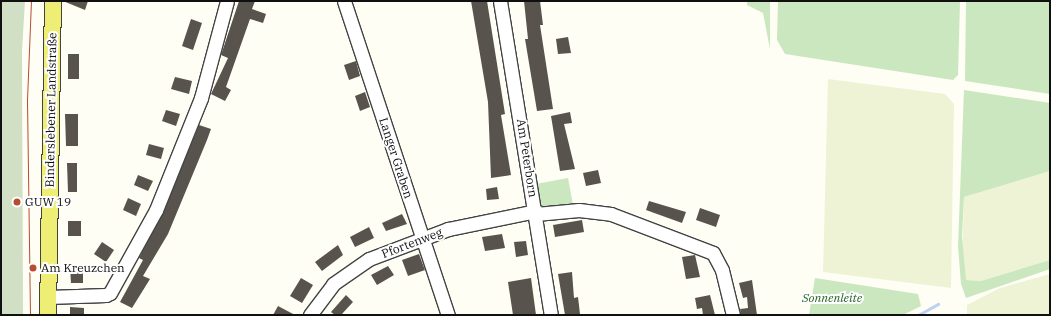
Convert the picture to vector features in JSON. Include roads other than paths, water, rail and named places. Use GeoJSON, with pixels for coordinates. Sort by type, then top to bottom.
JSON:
{"type":"FeatureCollection","features":[{"type":"Feature","properties":{"kind":"main road","name":"Binderslebener Landstraße"},"geometry":{"type":"LineString","coordinates":[[48,315],[53,1]]}},
{"type":"Feature","properties":{"kind":"street"},"geometry":{"type":"LineString","coordinates":[[48,297],[106,295],[110,292],[156,210],[198,105],[227,1]]}},
{"type":"Feature","properties":{"kind":"street","name":"Langer Graben"},"geometry":{"type":"LineString","coordinates":[[344,1],[448,315]]}},
{"type":"Feature","properties":{"kind":"street","name":"Am Peterborn"},"geometry":{"type":"LineString","coordinates":[[500,1],[536,212],[551,315]]}},
{"type":"Feature","properties":{"kind":"street","name":"Pfortenweg"},"geometry":{"type":"LineString","coordinates":[[310,315],[333,284],[348,272],[422,237],[481,220],[536,212],[586,210],[631,222],[713,253],[722,270],[733,315]]}},
{"type":"Feature","properties":{"kind":"waterway"},"geometry":{"type":"LineString","coordinates":[[918,315],[938,304]]}},
{"type":"Feature","properties":{"kind":"tram line"},"geometry":{"type":"LineString","coordinates":[[30,315],[27,100],[31,1]]}},
{"type":"Feature","properties":{"kind":"place","name":"GUW 19"},"geometry":{"type":"Point","coordinates":[17,202]}},
{"type":"Feature","properties":{"kind":"place","name":"Am Kreuzchen"},"geometry":{"type":"Point","coordinates":[33,268]}},
{"type":"Feature","properties":{"kind":"park label","name":"Sonnenleite"},"geometry":{"type":"Point","coordinates":[832,298]}}]}
